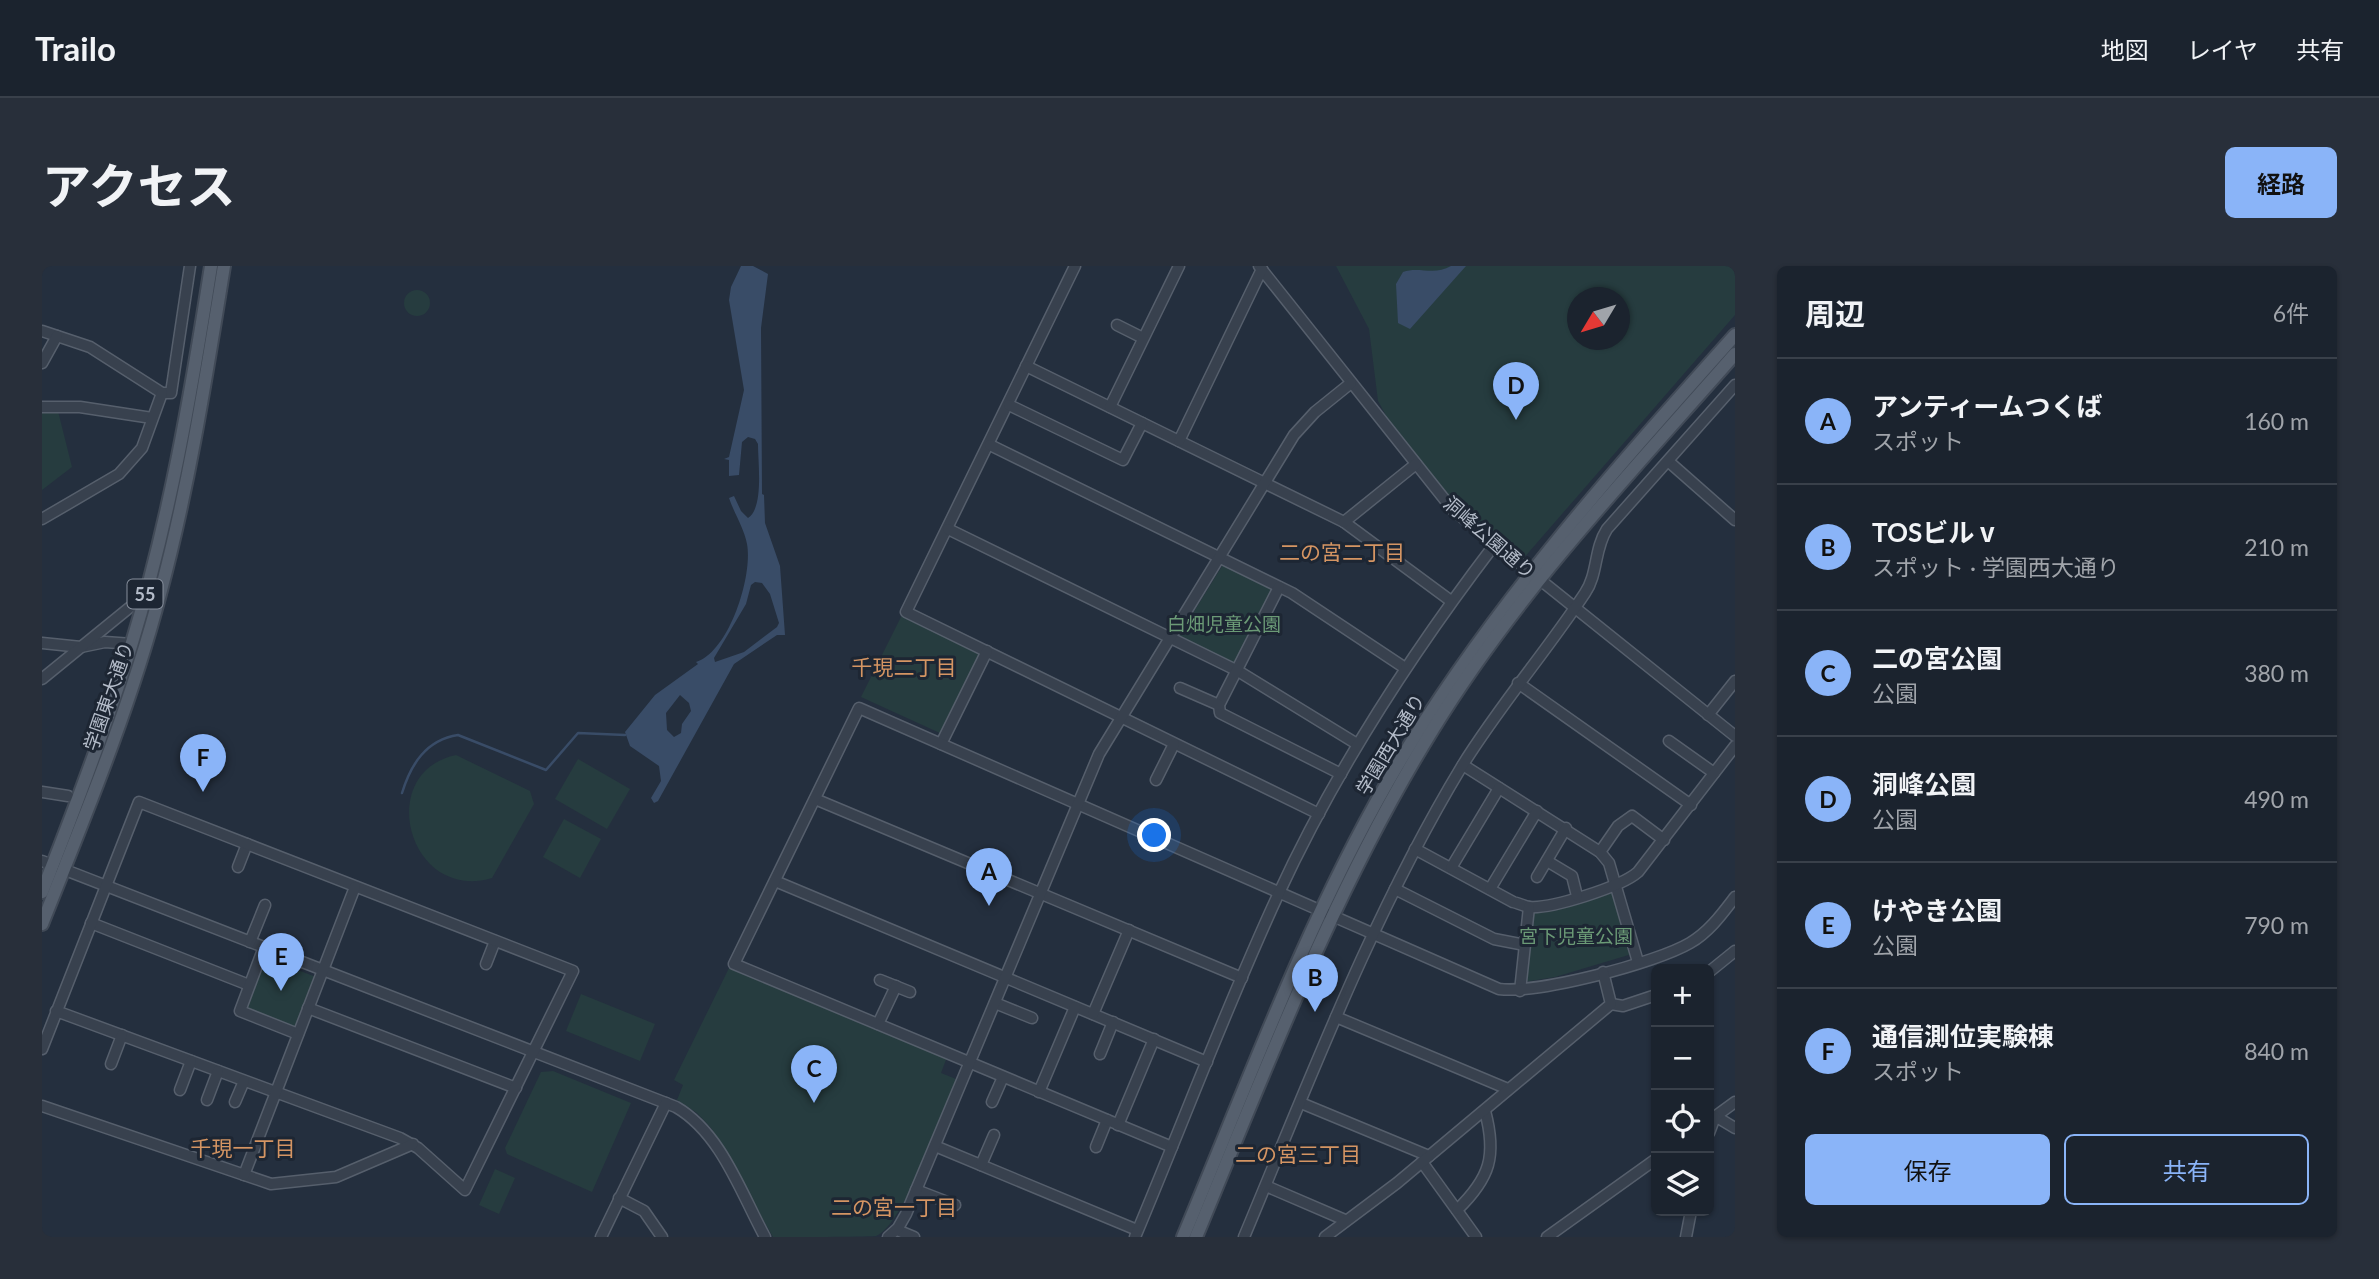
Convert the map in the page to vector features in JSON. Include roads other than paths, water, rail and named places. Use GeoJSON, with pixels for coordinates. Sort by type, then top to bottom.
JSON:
{"type":"FeatureCollection","features":[{"type":"Feature","properties":{"kind":"main road","name":"学園東大通り"},"geometry":{"type":"LineString","coordinates":[[42,892],[105,727],[132,644],[183,435],[211,266]]}},
{"type":"Feature","properties":{"kind":"main road","name":"学園東大通り"},"geometry":{"type":"LineString","coordinates":[[42,925],[53,865],[112,748],[160,596],[186,491],[224,266]]}},
{"type":"Feature","properties":{"kind":"main road","name":"学園西大通り"},"geometry":{"type":"LineString","coordinates":[[1196,1237],[1355,842],[1424,721],[1534,576],[1735,335]]}},
{"type":"Feature","properties":{"kind":"main road","name":"学園西大通り"},"geometry":{"type":"LineString","coordinates":[[1534,576],[1735,354]]}},
{"type":"Feature","properties":{"kind":"main road","name":"学園西大通り"},"geometry":{"type":"LineString","coordinates":[[1183,1237],[1325,915]]}},
{"type":"Feature","properties":{"kind":"street"},"geometry":{"type":"LineString","coordinates":[[42,331],[90,347],[162,393],[171,393],[190,266]]}},
{"type":"Feature","properties":{"kind":"street"},"geometry":{"type":"LineString","coordinates":[[1075,266],[990,445],[906,612],[1319,814]]}},
{"type":"Feature","properties":{"kind":"street"},"geometry":{"type":"LineString","coordinates":[[1110,407],[1178,266]]}},
{"type":"Feature","properties":{"kind":"street"},"geometry":{"type":"LineString","coordinates":[[1179,441],[1261,268]]}},
{"type":"Feature","properties":{"kind":"street","name":"洞峰公園通り"},"geometry":{"type":"LineString","coordinates":[[1261,268],[1453,510],[1735,736]]}},
{"type":"Feature","properties":{"kind":"street"},"geometry":{"type":"LineString","coordinates":[[1117,326],[1143,338]]}},
{"type":"Feature","properties":{"kind":"street"},"geometry":{"type":"LineString","coordinates":[[42,363],[57,336]]}},
{"type":"Feature","properties":{"kind":"street"},"geometry":{"type":"LineString","coordinates":[[1026,366],[1344,522],[1451,601]]}},
{"type":"Feature","properties":{"kind":"street"},"geometry":{"type":"LineString","coordinates":[[888,1237],[897,1230],[935,1146],[1099,754],[1218,556],[1304,423],[1351,383]]}},
{"type":"Feature","properties":{"kind":"street"},"geometry":{"type":"LineString","coordinates":[[1244,1237],[1372,935],[1415,849],[1463,765],[1591,581],[1598,546],[1607,529],[1735,384]]}},
{"type":"Feature","properties":{"kind":"street"},"geometry":{"type":"LineString","coordinates":[[42,519],[118,474],[142,448],[162,393]]}},
{"type":"Feature","properties":{"kind":"street"},"geometry":{"type":"LineString","coordinates":[[1009,405],[1123,460],[1142,423]]}},
{"type":"Feature","properties":{"kind":"street"},"geometry":{"type":"LineString","coordinates":[[42,407],[80,407],[152,418]]}},
{"type":"Feature","properties":{"kind":"street"},"geometry":{"type":"LineString","coordinates":[[990,445],[1279,587],[1405,668]]}},
{"type":"Feature","properties":{"kind":"street"},"geometry":{"type":"LineString","coordinates":[[1668,461],[1735,520]]}},
{"type":"Feature","properties":{"kind":"street"},"geometry":{"type":"LineString","coordinates":[[1344,522],[1416,464]]}},
{"type":"Feature","properties":{"kind":"street"},"geometry":{"type":"LineString","coordinates":[[948,529],[1238,671],[1357,744]]}},
{"type":"Feature","properties":{"kind":"street"},"geometry":{"type":"LineString","coordinates":[[935,1146],[1136,1234],[1242,978],[1279,894],[1319,814],[1357,744],[1405,668],[1451,601],[1495,544]]}},
{"type":"Feature","properties":{"kind":"street"},"geometry":{"type":"LineString","coordinates":[[1279,587],[1219,705],[1220,713],[1341,774]]}},
{"type":"Feature","properties":{"kind":"street"},"geometry":{"type":"LineString","coordinates":[[42,679],[129,608]]}},
{"type":"Feature","properties":{"kind":"street"},"geometry":{"type":"LineString","coordinates":[[42,643],[81,647],[105,642],[132,644]]}},
{"type":"Feature","properties":{"kind":"street"},"geometry":{"type":"LineString","coordinates":[[941,744],[987,651]]}},
{"type":"Feature","properties":{"kind":"street"},"geometry":{"type":"LineString","coordinates":[[1518,683],[1691,805]]}},
{"type":"Feature","properties":{"kind":"street"},"geometry":{"type":"LineString","coordinates":[[1709,715],[1734,684]]}},
{"type":"Feature","properties":{"kind":"street"},"geometry":{"type":"LineString","coordinates":[[1180,688],[1219,705]]}},
{"type":"Feature","properties":{"kind":"street"},"geometry":{"type":"LineString","coordinates":[[1172,1147],[734,964],[859,708],[1477,982],[1499,989],[1520,991],[1552,987],[1676,950],[1696,939],[1735,897]]}},
{"type":"Feature","properties":{"kind":"street"},"geometry":{"type":"LineString","coordinates":[[1669,741],[1714,773]]}},
{"type":"Feature","properties":{"kind":"street"},"geometry":{"type":"LineString","coordinates":[[1156,780],[1174,744]]}},
{"type":"Feature","properties":{"kind":"street"},"geometry":{"type":"LineString","coordinates":[[1415,849],[1529,907],[1547,905],[1616,884],[1638,872],[1735,746]]}},
{"type":"Feature","properties":{"kind":"street"},"geometry":{"type":"LineString","coordinates":[[1463,765],[1600,852],[1609,863],[1638,962]]}},
{"type":"Feature","properties":{"kind":"street"},"geometry":{"type":"LineString","coordinates":[[1451,868],[1499,788]]}},
{"type":"Feature","properties":{"kind":"street"},"geometry":{"type":"LineString","coordinates":[[42,792],[68,796]]}},
{"type":"Feature","properties":{"kind":"street"},"geometry":{"type":"LineString","coordinates":[[815,799],[1242,978]]}},
{"type":"Feature","properties":{"kind":"street"},"geometry":{"type":"LineString","coordinates":[[42,1048],[139,802],[573,971],[465,1190],[413,1144],[57,1011]]}},
{"type":"Feature","properties":{"kind":"street"},"geometry":{"type":"LineString","coordinates":[[1490,889],[1537,811]]}},
{"type":"Feature","properties":{"kind":"street"},"geometry":{"type":"LineString","coordinates":[[1600,852],[1618,826],[1632,816],[1664,840]]}},
{"type":"Feature","properties":{"kind":"street"},"geometry":{"type":"LineString","coordinates":[[1537,877],[1566,828]]}},
{"type":"Feature","properties":{"kind":"street"},"geometry":{"type":"LineString","coordinates":[[238,867],[247,844]]}},
{"type":"Feature","properties":{"kind":"street"},"geometry":{"type":"LineString","coordinates":[[1547,861],[1572,876],[1577,896]]}},
{"type":"Feature","properties":{"kind":"street"},"geometry":{"type":"LineString","coordinates":[[53,865],[666,1103],[690,1116],[709,1136],[765,1237]]}},
{"type":"Feature","properties":{"kind":"street"},"geometry":{"type":"LineString","coordinates":[[775,881],[1207,1062]]}},
{"type":"Feature","properties":{"kind":"street"},"geometry":{"type":"LineString","coordinates":[[244,1175],[355,887]]}},
{"type":"Feature","properties":{"kind":"street"},"geometry":{"type":"LineString","coordinates":[[1395,889],[1494,939],[1525,945]]}},
{"type":"Feature","properties":{"kind":"street"},"geometry":{"type":"LineString","coordinates":[[250,942],[265,905]]}},
{"type":"Feature","properties":{"kind":"street"},"geometry":{"type":"LineString","coordinates":[[1520,991],[1529,907]]}},
{"type":"Feature","properties":{"kind":"street"},"geometry":{"type":"LineString","coordinates":[[91,923],[249,985]]}},
{"type":"Feature","properties":{"kind":"street"},"geometry":{"type":"LineString","coordinates":[[1093,1014],[1129,930]]}},
{"type":"Feature","properties":{"kind":"street"},"geometry":{"type":"LineString","coordinates":[[486,964],[495,941]]}},
{"type":"Feature","properties":{"kind":"street"},"geometry":{"type":"LineString","coordinates":[[264,947],[240,1012],[298,1034]]}},
{"type":"Feature","properties":{"kind":"street"},"geometry":{"type":"LineString","coordinates":[[1714,968],[1735,951]]}},
{"type":"Feature","properties":{"kind":"street"},"geometry":{"type":"LineString","coordinates":[[1603,972],[1611,1004]]}},
{"type":"Feature","properties":{"kind":"street"},"geometry":{"type":"LineString","coordinates":[[880,980],[910,992]]}},
{"type":"Feature","properties":{"kind":"street"},"geometry":{"type":"LineString","coordinates":[[878,1024],[896,986]]}},
{"type":"Feature","properties":{"kind":"street"},"geometry":{"type":"LineString","coordinates":[[1325,1237],[1485,1111],[1611,1004],[1623,1006],[1651,997]]}},
{"type":"Feature","properties":{"kind":"street"},"geometry":{"type":"LineString","coordinates":[[995,1003],[1032,1018]]}},
{"type":"Feature","properties":{"kind":"street"},"geometry":{"type":"LineString","coordinates":[[1039,1091],[1075,1007]]}},
{"type":"Feature","properties":{"kind":"street"},"geometry":{"type":"LineString","coordinates":[[308,1008],[516,1088]]}},
{"type":"Feature","properties":{"kind":"street"},"geometry":{"type":"LineString","coordinates":[[1336,1017],[1508,1089]]}},
{"type":"Feature","properties":{"kind":"street"},"geometry":{"type":"LineString","coordinates":[[1100,1054],[1113,1022]]}},
{"type":"Feature","properties":{"kind":"street"},"geometry":{"type":"LineString","coordinates":[[111,1064],[121,1035]]}},
{"type":"Feature","properties":{"kind":"street"},"geometry":{"type":"LineString","coordinates":[[1118,1125],[1154,1039]]}},
{"type":"Feature","properties":{"kind":"street"},"geometry":{"type":"LineString","coordinates":[[180,1090],[191,1061]]}},
{"type":"Feature","properties":{"kind":"street"},"geometry":{"type":"LineString","coordinates":[[207,1100],[218,1071]]}},
{"type":"Feature","properties":{"kind":"street"},"geometry":{"type":"LineString","coordinates":[[992,1102],[1003,1077]]}},
{"type":"Feature","properties":{"kind":"street"},"geometry":{"type":"LineString","coordinates":[[235,1102],[244,1081]]}},
{"type":"Feature","properties":{"kind":"street"},"geometry":{"type":"LineString","coordinates":[[1714,1117],[1735,1102]]}},
{"type":"Feature","properties":{"kind":"street"},"geometry":{"type":"LineString","coordinates":[[601,1237],[666,1103]]}},
{"type":"Feature","properties":{"kind":"street"},"geometry":{"type":"LineString","coordinates":[[1300,1103],[1426,1158],[1476,1237]]}},
{"type":"Feature","properties":{"kind":"street"},"geometry":{"type":"LineString","coordinates":[[42,1106],[271,1184],[336,1177],[413,1144]]}},
{"type":"Feature","properties":{"kind":"street"},"geometry":{"type":"LineString","coordinates":[[1457,1210],[1484,1181],[1488,1169],[1490,1129],[1485,1111]]}},
{"type":"Feature","properties":{"kind":"street"},"geometry":{"type":"LineString","coordinates":[[1714,1119],[1735,1128]]}},
{"type":"Feature","properties":{"kind":"street"},"geometry":{"type":"LineString","coordinates":[[1096,1147],[1107,1120]]}},
{"type":"Feature","properties":{"kind":"street"},"geometry":{"type":"LineString","coordinates":[[981,1165],[993,1135]]}},
{"type":"Feature","properties":{"kind":"street"},"geometry":{"type":"LineString","coordinates":[[1547,1237],[1651,1163]]}},
{"type":"Feature","properties":{"kind":"street"},"geometry":{"type":"LineString","coordinates":[[1266,1186],[1345,1220]]}},
{"type":"Feature","properties":{"kind":"street"},"geometry":{"type":"LineString","coordinates":[[916,1189],[955,1205]]}},
{"type":"Feature","properties":{"kind":"street"},"geometry":{"type":"LineString","coordinates":[[619,1198],[644,1211],[662,1237]]}},
{"type":"Feature","properties":{"kind":"street"},"geometry":{"type":"LineString","coordinates":[[1686,1237],[1691,1216]]}},
{"type":"Feature","properties":{"kind":"street"},"geometry":{"type":"LineString","coordinates":[[897,1230],[914,1237]]}},
{"type":"Feature","properties":{"kind":"water"},"geometry":{"type":"Polygon","coordinates":[[[741,266],[753,266],[768,274],[761,328],[762,494],[765,523],[780,566],[785,635],[777,635],[734,664],[658,801],[654,803],[651,798],[661,781],[659,766],[630,746],[625,732],[655,695],[708,655],[728,629],[742,593],[748,558],[746,538],[729,498],[734,496],[741,511],[748,518],[753,513],[758,495],[758,444],[755,439],[748,437],[742,442],[739,475],[729,476],[729,460],[724,459],[729,457],[744,390],[729,300],[731,287],[741,266]],[[755,582],[751,585],[746,604],[714,658],[715,662],[744,652],[779,623],[770,594],[762,583],[755,582]],[[680,695],[666,713],[667,730],[674,737],[681,733],[682,724],[691,711],[689,703],[680,695]]]}},
{"type":"Feature","properties":{"kind":"water"},"geometry":{"type":"Polygon","coordinates":[[[1451,266],[1466,266],[1410,329],[1398,323],[1396,284],[1403,272],[1439,270],[1451,266]]]}},
{"type":"Feature","properties":{"kind":"waterway"},"geometry":{"type":"LineString","coordinates":[[402,793],[410,772],[421,755],[437,742],[458,735],[546,770],[578,733],[625,735]]}},
{"type":"Feature","properties":{"kind":"place","name":"洞峰公園"},"geometry":{"type":"Point","coordinates":[1516,420]}},
{"type":"Feature","properties":{"kind":"place","name":"通信測位実験棟"},"geometry":{"type":"Point","coordinates":[203,792]}},
{"type":"Feature","properties":{"kind":"place","name":"アンティームつくば"},"geometry":{"type":"Point","coordinates":[989,906]}},
{"type":"Feature","properties":{"kind":"place","name":"けやき公園"},"geometry":{"type":"Point","coordinates":[281,991]}},
{"type":"Feature","properties":{"kind":"place","name":"TOSビルⅴ"},"geometry":{"type":"Point","coordinates":[1315,1012]}},
{"type":"Feature","properties":{"kind":"place","name":"二の宮公園"},"geometry":{"type":"Point","coordinates":[814,1103]}},
{"type":"Feature","properties":{"kind":"district","name":"二の宮二丁目"},"geometry":{"type":"Point","coordinates":[1342,551]}},
{"type":"Feature","properties":{"kind":"district","name":"千現二丁目"},"geometry":{"type":"Point","coordinates":[904,666]}},
{"type":"Feature","properties":{"kind":"district","name":"千現一丁目"},"geometry":{"type":"Point","coordinates":[243,1147]}},
{"type":"Feature","properties":{"kind":"district","name":"二の宮三丁目"},"geometry":{"type":"Point","coordinates":[1298,1153]}},
{"type":"Feature","properties":{"kind":"district","name":"二の宮一丁目"},"geometry":{"type":"Point","coordinates":[894,1206]}},
{"type":"Feature","properties":{"kind":"park label","name":"白畑児童公園"},"geometry":{"type":"Point","coordinates":[1224,623]}},
{"type":"Feature","properties":{"kind":"park label","name":"宮下児童公園"},"geometry":{"type":"Point","coordinates":[1576,935]}}]}
